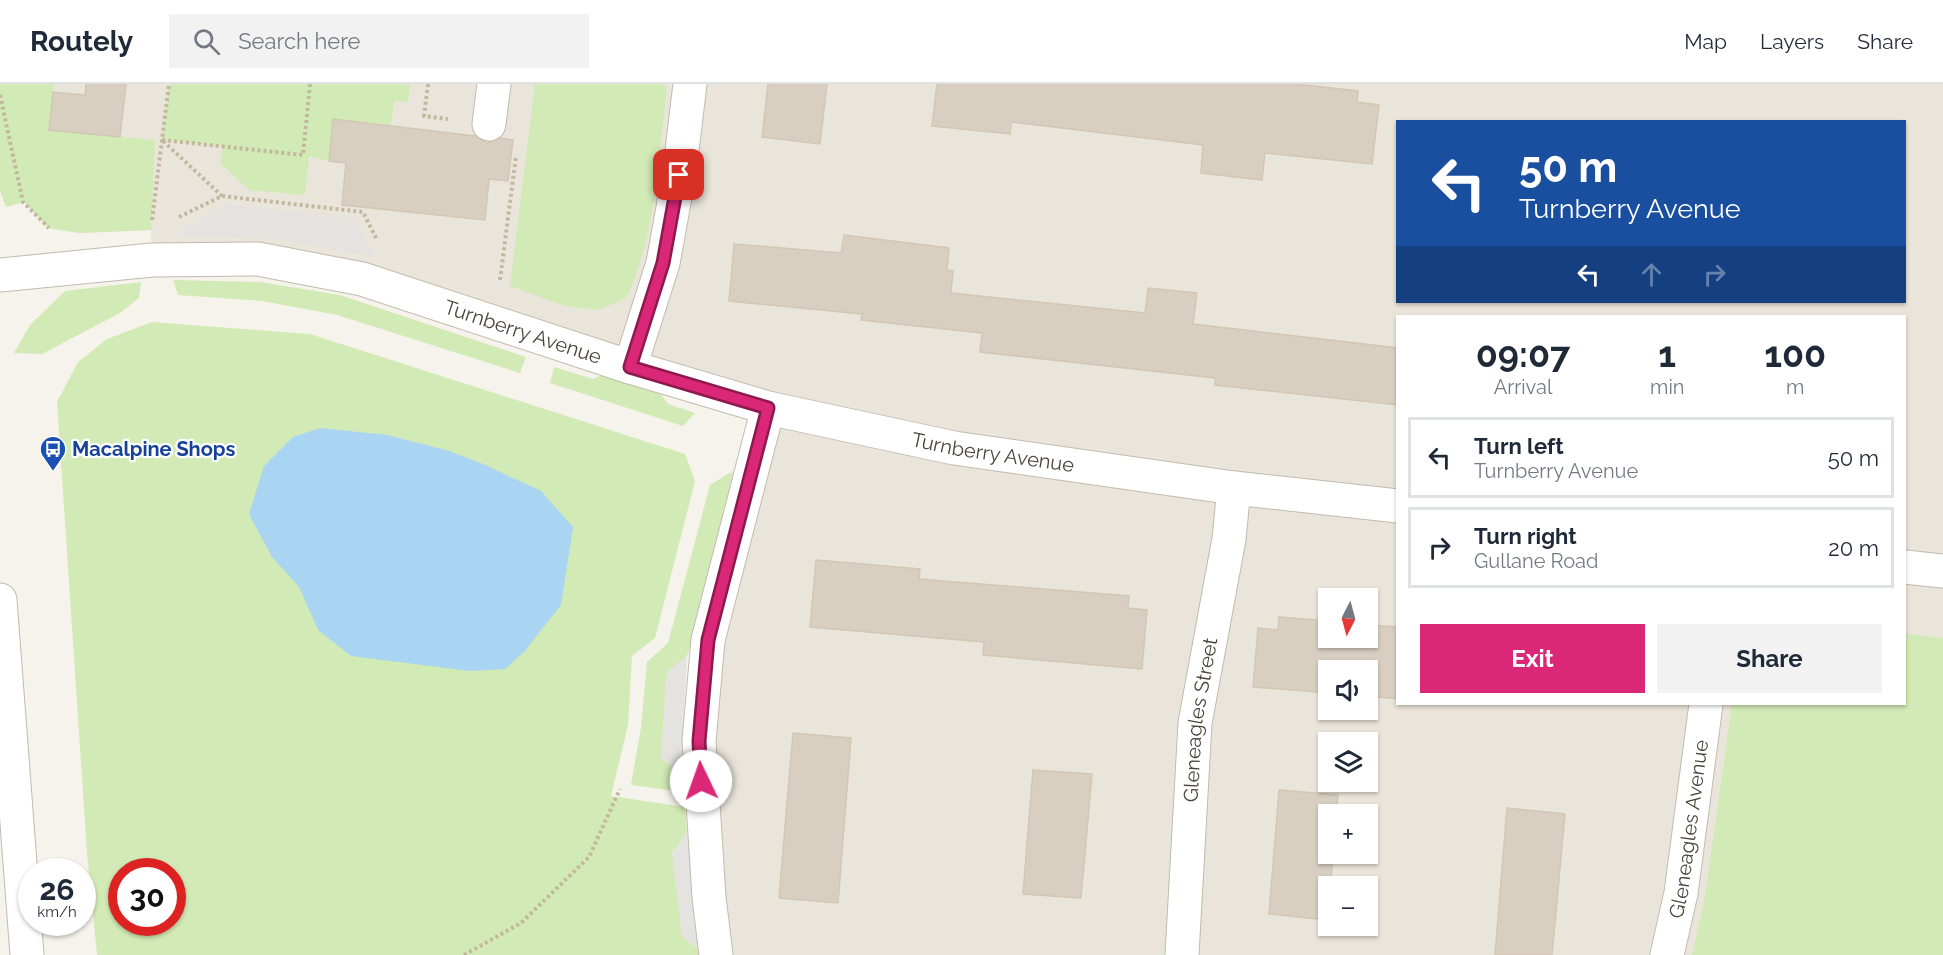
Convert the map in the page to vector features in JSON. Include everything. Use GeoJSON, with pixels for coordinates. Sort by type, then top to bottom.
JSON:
{"type":"FeatureCollection","features":[{"type":"Feature","properties":{"kind":"street"},"geometry":{"type":"LineString","coordinates":[[489,124],[494,84]]}},
{"type":"Feature","properties":{"kind":"street"},"geometry":{"type":"LineString","coordinates":[[630,367],[663,263],[679,175],[690,84]]}},
{"type":"Feature","properties":{"kind":"street","name":"Turnberry Avenue"},"geometry":{"type":"LineString","coordinates":[[0,275],[152,260],[258,259],[362,279],[630,367],[768,408],[954,448],[1234,488],[1396,506]]}},
{"type":"Feature","properties":{"kind":"street"},"geometry":{"type":"LineString","coordinates":[[716,955],[709,897],[699,741],[708,640],[768,408]]}},
{"type":"Feature","properties":{"kind":"street","name":"Gleneagles Street"},"geometry":{"type":"LineString","coordinates":[[1182,955],[1195,723],[1229,539],[1234,488]]}},
{"type":"Feature","properties":{"kind":"street"},"geometry":{"type":"LineString","coordinates":[[1906,567],[1943,571]]}},
{"type":"Feature","properties":{"kind":"street"},"geometry":{"type":"LineString","coordinates":[[0,600],[27,955]]}},
{"type":"Feature","properties":{"kind":"street","name":"Gleneagles Avenue"},"geometry":{"type":"LineString","coordinates":[[1667,955],[1681,893],[1706,705]]}},
{"type":"Feature","properties":{"kind":"path"},"geometry":{"type":"LineString","coordinates":[[151,230],[169,84]]}},
{"type":"Feature","properties":{"kind":"path"},"geometry":{"type":"LineString","coordinates":[[162,140],[303,155],[310,84]]}},
{"type":"Feature","properties":{"kind":"path"},"geometry":{"type":"LineString","coordinates":[[162,140],[222,196]]}},
{"type":"Feature","properties":{"kind":"path"},"geometry":{"type":"LineString","coordinates":[[495,322],[517,150]]}},
{"type":"Feature","properties":{"kind":"path"},"geometry":{"type":"LineString","coordinates":[[464,955],[521,923],[589,857],[621,789]]}},
{"type":"Feature","properties":{"kind":"shaded area"},"geometry":{"type":"Polygon","coordinates":[[[0,84],[1943,84],[1943,955],[716,955],[699,741],[768,408],[362,279],[152,260],[151,230],[79,233],[48,228],[0,84]]]}},
{"type":"Feature","properties":{"kind":"shaded area"},"geometry":{"type":"Polygon","coordinates":[[[224,204],[355,219],[375,257],[278,239],[175,235],[224,204]]]}},
{"type":"Feature","properties":{"kind":"shaded area"},"geometry":{"type":"Polygon","coordinates":[[[687,656],[680,775],[661,757],[667,672],[687,656]]]}},
{"type":"Feature","properties":{"kind":"shaded area"},"geometry":{"type":"Polygon","coordinates":[[[687,832],[700,950],[682,937],[672,853],[687,832]]]}},
{"type":"Feature","properties":{"kind":"green space"},"geometry":{"type":"Polygon","coordinates":[[[0,84],[54,84],[49,130],[155,140],[151,230],[79,233],[48,228],[24,202],[6,207],[0,191],[0,84]]]}},
{"type":"Feature","properties":{"kind":"green space"},"geometry":{"type":"Polygon","coordinates":[[[169,84],[410,84],[408,102],[394,101],[391,126],[329,161],[309,156],[305,195],[249,190],[221,164],[222,146],[162,140],[169,84]]]}},
{"type":"Feature","properties":{"kind":"green space"},"geometry":{"type":"Polygon","coordinates":[[[535,84],[662,84],[667,88],[655,195],[644,248],[626,298],[599,310],[565,306],[510,286],[535,84]]]}},
{"type":"Feature","properties":{"kind":"green space"},"geometry":{"type":"Polygon","coordinates":[[[173,280],[260,282],[340,295],[526,357],[520,373],[337,315],[262,301],[178,295],[173,280]]]}},
{"type":"Feature","properties":{"kind":"green space"},"geometry":{"type":"Polygon","coordinates":[[[141,282],[139,298],[120,313],[42,354],[14,353],[30,325],[65,291],[141,282]]]}},
{"type":"Feature","properties":{"kind":"green space"},"geometry":{"type":"Polygon","coordinates":[[[152,322],[310,334],[685,454],[695,481],[655,638],[632,656],[628,725],[611,796],[685,807],[687,832],[672,853],[699,955],[97,955],[96,858],[87,858],[87,853],[57,402],[78,362],[107,339],[152,322]]]}},
{"type":"Feature","properties":{"kind":"green space"},"geometry":{"type":"Polygon","coordinates":[[[554,367],[593,379],[618,368],[648,378],[668,404],[695,413],[683,426],[550,383],[554,367]]]}},
{"type":"Feature","properties":{"kind":"green space"},"geometry":{"type":"Polygon","coordinates":[[[733,471],[711,585],[687,656],[667,672],[661,757],[680,775],[683,792],[631,785],[641,727],[647,662],[668,643],[710,485],[733,471]]]}},
{"type":"Feature","properties":{"kind":"green space"},"geometry":{"type":"Polygon","coordinates":[[[1906,634],[1943,638],[1943,955],[1692,955],[1705,897],[1732,705],[1906,705],[1906,634]]]}},
{"type":"Feature","properties":{"kind":"water"},"geometry":{"type":"Polygon","coordinates":[[[320,428],[387,435],[446,450],[483,464],[541,491],[573,527],[561,605],[524,652],[505,669],[470,671],[351,656],[318,630],[299,587],[272,557],[249,514],[264,466],[293,437],[320,428]]]}},
{"type":"Feature","properties":{"kind":"building"},"geometry":{"type":"Polygon","coordinates":[[[86,84],[126,84],[120,137],[49,130],[53,92],[85,95],[86,84]]]}},
{"type":"Feature","properties":{"kind":"building"},"geometry":{"type":"Polygon","coordinates":[[[768,84],[827,84],[820,144],[762,137],[768,84]]]}},
{"type":"Feature","properties":{"kind":"building"},"geometry":{"type":"Polygon","coordinates":[[[937,84],[1296,84],[1358,91],[1357,102],[1379,105],[1372,164],[1265,153],[1262,180],[1201,173],[1203,145],[1011,122],[1010,134],[932,126],[937,84]]]}},
{"type":"Feature","properties":{"kind":"building"},"geometry":{"type":"Polygon","coordinates":[[[333,119],[475,136],[487,143],[500,138],[513,140],[508,181],[489,179],[485,220],[342,205],[346,163],[329,161],[333,119]]]}},
{"type":"Feature","properties":{"kind":"building"},"geometry":{"type":"Polygon","coordinates":[[[844,235],[949,248],[947,270],[953,271],[951,293],[1145,313],[1148,288],[1197,293],[1193,324],[1396,348],[1396,405],[1215,385],[1215,378],[980,352],[982,333],[861,320],[862,314],[729,301],[734,244],[841,253],[844,235]]]}},
{"type":"Feature","properties":{"kind":"building"},"geometry":{"type":"Polygon","coordinates":[[[816,560],[920,569],[919,579],[1129,596],[1128,608],[1147,610],[1142,669],[983,655],[984,642],[810,627],[816,560]]]}},
{"type":"Feature","properties":{"kind":"building"},"geometry":{"type":"Polygon","coordinates":[[[1279,617],[1318,620],[1318,648],[1378,648],[1378,626],[1396,627],[1396,699],[1378,697],[1378,660],[1318,660],[1318,692],[1253,687],[1258,628],[1278,630],[1279,617]]]}},
{"type":"Feature","properties":{"kind":"building"},"geometry":{"type":"Polygon","coordinates":[[[793,733],[851,738],[838,903],[779,898],[793,733]]]}},
{"type":"Feature","properties":{"kind":"building"},"geometry":{"type":"Polygon","coordinates":[[[1033,770],[1092,774],[1081,898],[1023,894],[1033,770]]]}},
{"type":"Feature","properties":{"kind":"building"},"geometry":{"type":"Polygon","coordinates":[[[1279,790],[1338,795],[1337,804],[1318,804],[1318,864],[1332,864],[1331,876],[1318,876],[1318,919],[1269,914],[1279,790]]]}},
{"type":"Feature","properties":{"kind":"building"},"geometry":{"type":"Polygon","coordinates":[[[1507,808],[1565,814],[1552,955],[1495,955],[1507,808]]]}},
{"type":"Feature","properties":{"kind":"place","name":"Macalpine Shops"},"geometry":{"type":"Point","coordinates":[53,472]}},
{"type":"Feature","properties":{"kind":"route"},"geometry":{"type":"LineString","coordinates":[[679,175],[663,263],[630,367],[768,408],[708,640],[699,741],[701,781]]}}]}
